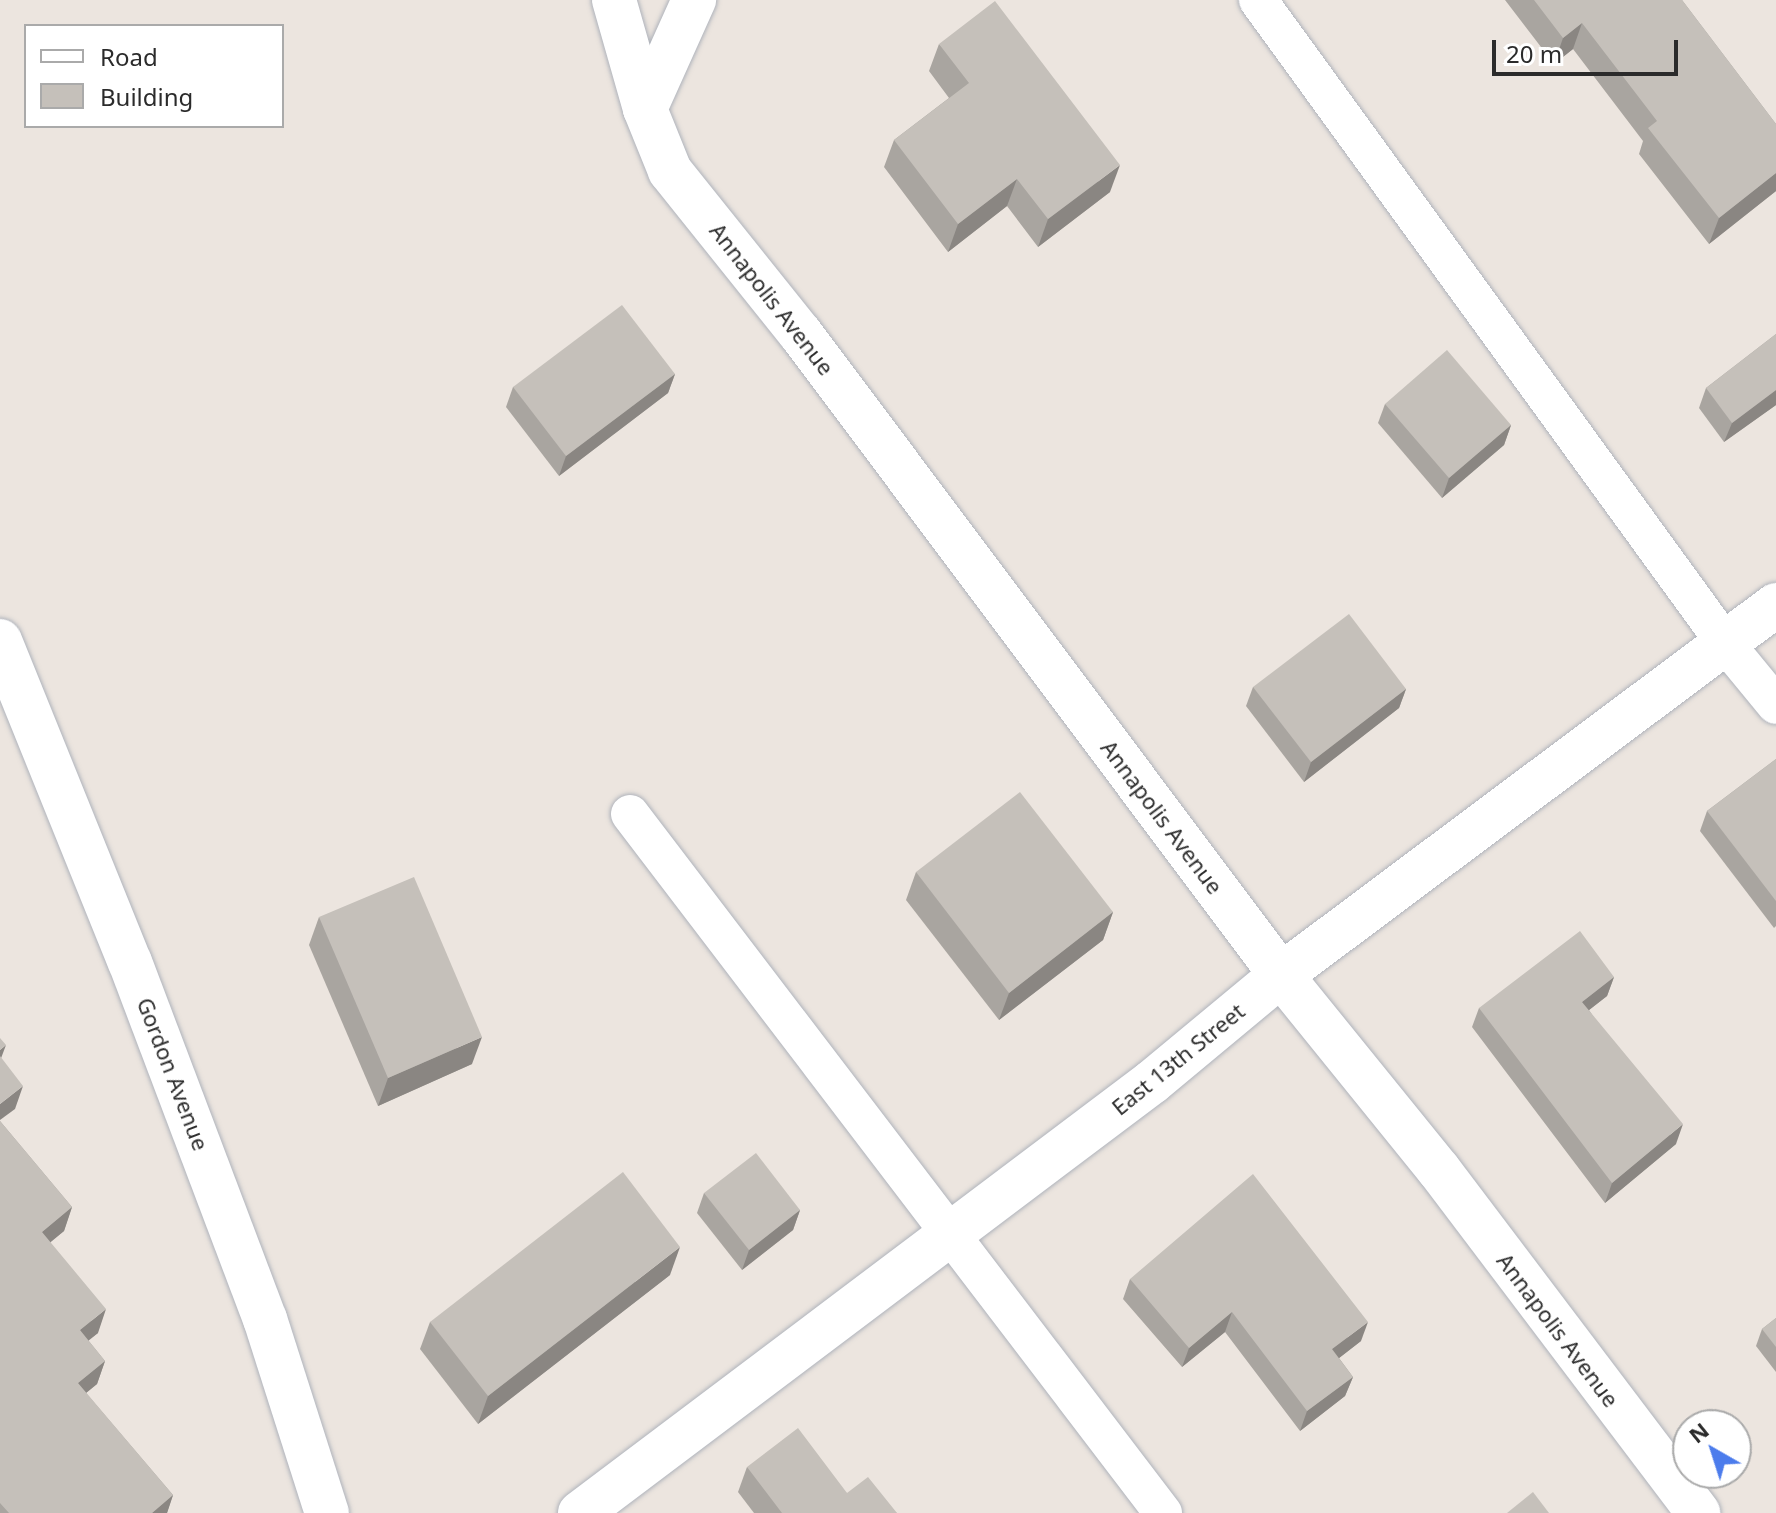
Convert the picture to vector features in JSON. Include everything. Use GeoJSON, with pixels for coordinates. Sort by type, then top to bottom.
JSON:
{"type":"FeatureCollection","features":[{"type":"Feature","properties":{"kind":"street","name":"Annapolis Avenue"},"geometry":{"type":"LineString","coordinates":[[614,0],[645,109],[670,171],[800,333],[1281,975],[1439,1170],[1698,1513]]}},
{"type":"Feature","properties":{"kind":"street"},"geometry":{"type":"LineString","coordinates":[[645,109],[694,0]]}},
{"type":"Feature","properties":{"kind":"street","name":"East 13th Street"},"geometry":{"type":"LineString","coordinates":[[580,1513],[1152,1082],[1281,975],[1776,605]]}},
{"type":"Feature","properties":{"kind":"street","name":"Gordon Avenue"},"geometry":{"type":"LineString","coordinates":[[0,641],[130,962],[265,1319],[327,1513]]}},
{"type":"Feature","properties":{"kind":"lane"},"geometry":{"type":"LineString","coordinates":[[1258,0],[1725,643],[1776,705]]}},
{"type":"Feature","properties":{"kind":"lane"},"geometry":{"type":"LineString","coordinates":[[630,814],[1163,1513]]}},
{"type":"Feature","properties":{"kind":"building"},"geometry":{"type":"Polygon","coordinates":[[[1534,0],[1682,0],[1776,124],[1776,173],[1719,218],[1648,128],[1657,121],[1582,23],[1563,38],[1534,0]]]}},
{"type":"Feature","properties":{"kind":"building"},"geometry":{"type":"Polygon","coordinates":[[[995,1],[1120,165],[1048,219],[1017,179],[958,224],[894,140],[969,83],[939,44],[995,1]]]}},
{"type":"Feature","properties":{"kind":"building"},"geometry":{"type":"Polygon","coordinates":[[[622,305],[675,374],[566,456],[513,387],[622,305]]]}},
{"type":"Feature","properties":{"kind":"building"},"geometry":{"type":"Polygon","coordinates":[[[1776,334],[1776,390],[1732,423],[1706,388],[1776,334]]]}},
{"type":"Feature","properties":{"kind":"building"},"geometry":{"type":"Polygon","coordinates":[[[1447,350],[1511,425],[1449,478],[1385,404],[1447,350]]]}},
{"type":"Feature","properties":{"kind":"building"},"geometry":{"type":"Polygon","coordinates":[[[1349,614],[1406,689],[1311,762],[1253,687],[1349,614]]]}},
{"type":"Feature","properties":{"kind":"building"},"geometry":{"type":"Polygon","coordinates":[[[1776,759],[1776,901],[1707,811],[1776,759]]]}},
{"type":"Feature","properties":{"kind":"building"},"geometry":{"type":"Polygon","coordinates":[[[1020,792],[1113,912],[1009,993],[916,872],[1020,792]]]}},
{"type":"Feature","properties":{"kind":"building"},"geometry":{"type":"Polygon","coordinates":[[[414,877],[482,1037],[388,1078],[319,917],[414,877]]]}},
{"type":"Feature","properties":{"kind":"building"},"geometry":{"type":"Polygon","coordinates":[[[1580,931],[1614,977],[1582,1002],[1683,1124],[1612,1183],[1479,1008],[1580,931]]]}},
{"type":"Feature","properties":{"kind":"building"},"geometry":{"type":"Polygon","coordinates":[[[0,1056],[23,1086],[0,1104],[0,1056]]]}},
{"type":"Feature","properties":{"kind":"building"},"geometry":{"type":"Polygon","coordinates":[[[0,1121],[72,1207],[42,1232],[106,1309],[80,1330],[105,1361],[78,1383],[173,1495],[152,1513],[9,1513],[0,1503],[0,1121]]]}},
{"type":"Feature","properties":{"kind":"building"},"geometry":{"type":"Polygon","coordinates":[[[756,1153],[800,1210],[749,1250],[704,1193],[756,1153]]]}},
{"type":"Feature","properties":{"kind":"building"},"geometry":{"type":"Polygon","coordinates":[[[623,1172],[680,1247],[488,1396],[430,1322],[623,1172]]]}},
{"type":"Feature","properties":{"kind":"building"},"geometry":{"type":"Polygon","coordinates":[[[1253,1174],[1368,1322],[1332,1349],[1353,1377],[1307,1411],[1232,1312],[1189,1348],[1130,1279],[1253,1174]]]}},
{"type":"Feature","properties":{"kind":"building"},"geometry":{"type":"Polygon","coordinates":[[[1776,1318],[1776,1347],[1762,1329],[1776,1318]]]}},
{"type":"Feature","properties":{"kind":"building"},"geometry":{"type":"Polygon","coordinates":[[[798,1428],[847,1493],[868,1477],[897,1513],[782,1513],[747,1467],[798,1428]]]}},
{"type":"Feature","properties":{"kind":"building"},"geometry":{"type":"Polygon","coordinates":[[[1533,1492],[1549,1513],[1507,1513],[1533,1492]]]}}]}
